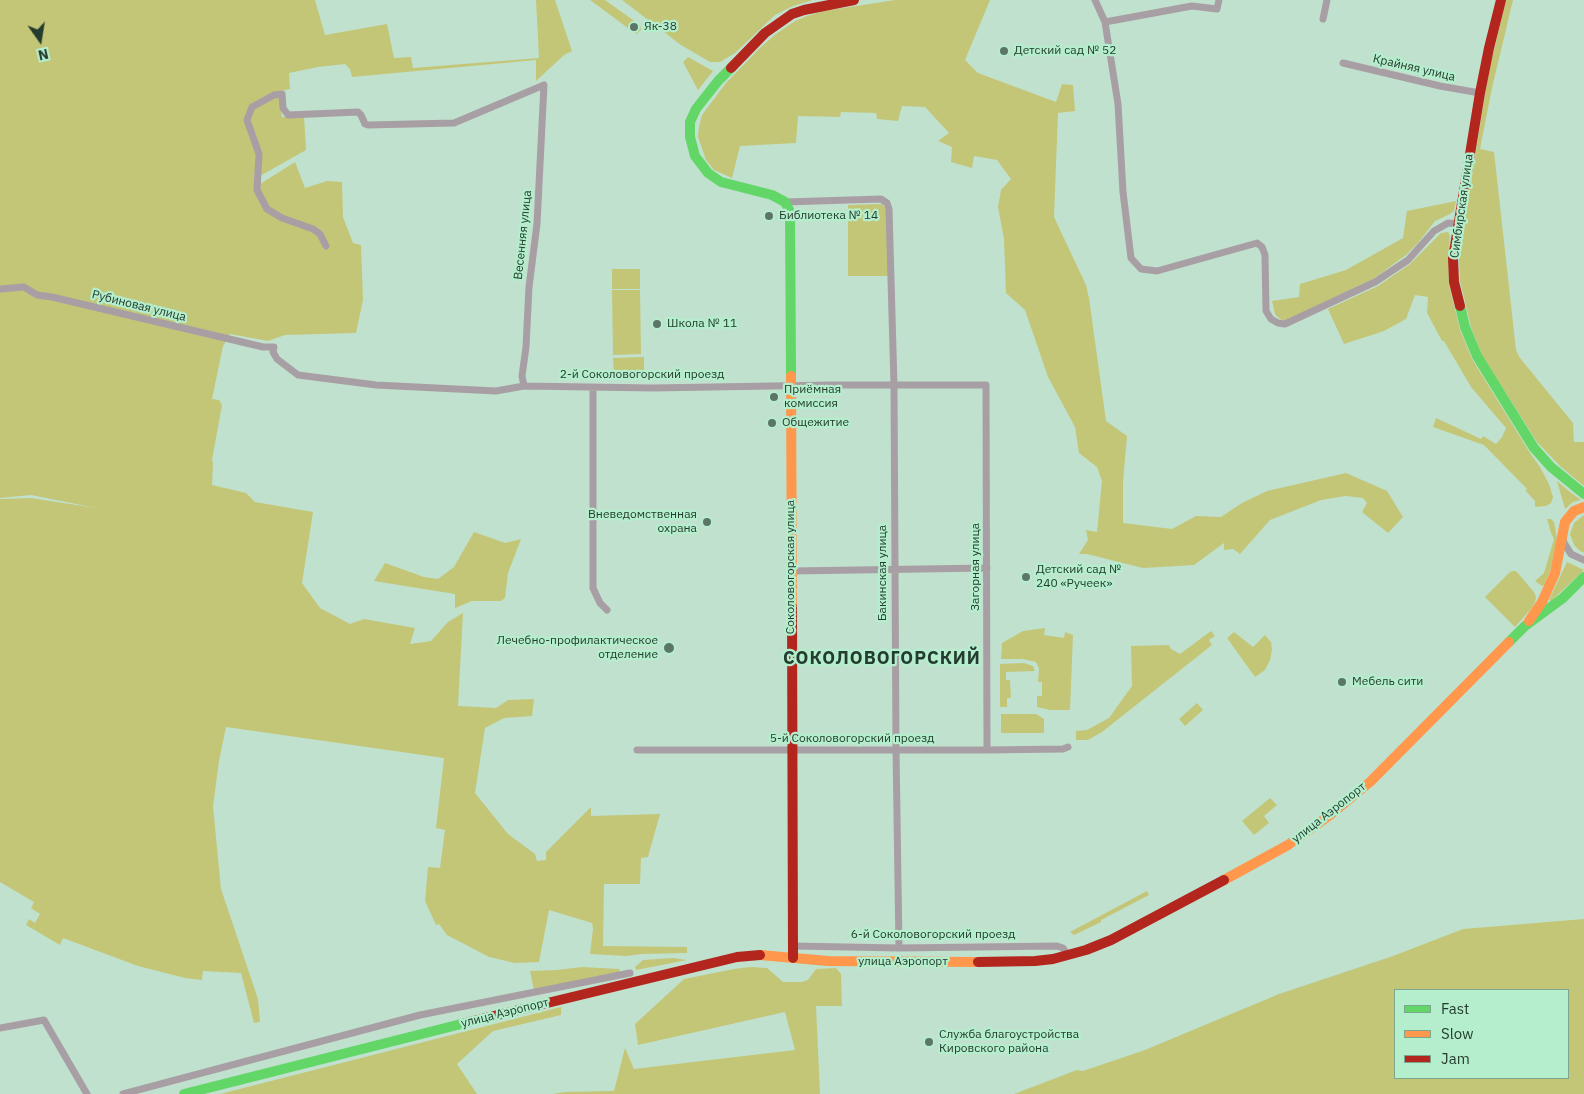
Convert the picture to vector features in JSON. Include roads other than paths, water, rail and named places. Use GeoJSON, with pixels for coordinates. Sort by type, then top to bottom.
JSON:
{"type":"FeatureCollection","features":[{"type":"Feature","properties":{"kind":"main road"},"geometry":{"type":"LineString","coordinates":[[787,204],[772,194],[720,182],[708,173],[695,156],[690,137],[690,122],[696,109],[718,80],[765,33],[779,22],[792,14],[804,10],[854,0]]}},
{"type":"Feature","properties":{"kind":"main road","name":"Симбирская улица"},"geometry":{"type":"LineString","coordinates":[[1501,0],[1480,93],[1458,224],[1453,258],[1454,282],[1465,328],[1477,356],[1534,448],[1551,468],[1584,494]]}},
{"type":"Feature","properties":{"kind":"main road","name":"Соколовогорская улица"},"geometry":{"type":"LineString","coordinates":[[787,204],[790,212],[793,958]]}},
{"type":"Feature","properties":{"kind":"main road","name":"улица Аэропорт"},"geometry":{"type":"LineString","coordinates":[[1525,626],[1552,584],[1558,565],[1563,529],[1574,511],[1584,507]]}},
{"type":"Feature","properties":{"kind":"main road","name":"улица Аэропорт"},"geometry":{"type":"LineString","coordinates":[[184,1094],[523,1008],[754,955],[837,961],[1003,962],[1035,961],[1086,950],[1111,940],[1178,905],[1288,844],[1330,815],[1370,782],[1525,626],[1563,598],[1584,577]]}},
{"type":"Feature","properties":{"kind":"street"},"geometry":{"type":"LineString","coordinates":[[1095,0],[1105,22],[1118,104],[1123,192],[1130,258],[1141,269],[1157,271],[1257,242],[1262,247],[1265,255],[1266,311],[1271,319],[1278,324],[1285,324],[1376,282],[1408,260],[1434,231],[1448,223],[1458,224]]}},
{"type":"Feature","properties":{"kind":"street"},"geometry":{"type":"LineString","coordinates":[[1105,22],[1192,6],[1216,9],[1219,0]]}},
{"type":"Feature","properties":{"kind":"street"},"geometry":{"type":"LineString","coordinates":[[1323,19],[1327,0]]}},
{"type":"Feature","properties":{"kind":"street","name":"Крайняя улица"},"geometry":{"type":"LineString","coordinates":[[1343,63],[1440,86],[1480,93]]}},
{"type":"Feature","properties":{"kind":"street","name":"Весенняя улица"},"geometry":{"type":"LineString","coordinates":[[326,246],[320,234],[313,229],[282,218],[267,210],[257,190],[259,154],[247,120],[252,107],[274,95],[282,94],[283,108],[288,115],[358,112],[368,126],[454,123],[544,85],[537,224],[529,287],[526,347],[522,376],[524,386]]}},
{"type":"Feature","properties":{"kind":"street","name":"Бакинская улица"},"geometry":{"type":"LineString","coordinates":[[787,204],[881,199],[885,200],[889,210],[894,385],[894,569],[899,948]]}},
{"type":"Feature","properties":{"kind":"street","name":"Рубиновая улица"},"geometry":{"type":"LineString","coordinates":[[0,289],[24,287],[37,295],[263,347],[274,347],[273,352],[277,359],[298,375]]}},
{"type":"Feature","properties":{"kind":"street","name":"2-й Соколовогорский проезд"},"geometry":{"type":"LineString","coordinates":[[298,375],[376,385],[496,391],[524,386],[593,388],[986,385]]}},
{"type":"Feature","properties":{"kind":"street","name":"Загорная улица"},"geometry":{"type":"LineString","coordinates":[[986,385],[987,750]]}},
{"type":"Feature","properties":{"kind":"street"},"geometry":{"type":"LineString","coordinates":[[593,388],[593,588],[600,603],[606,610]]}},
{"type":"Feature","properties":{"kind":"street"},"geometry":{"type":"LineString","coordinates":[[1563,537],[1564,543],[1571,554],[1584,560]]}},
{"type":"Feature","properties":{"kind":"street"},"geometry":{"type":"LineString","coordinates":[[792,571],[987,568]]}},
{"type":"Feature","properties":{"kind":"street","name":"5-й Соколовогорский проезд"},"geometry":{"type":"LineString","coordinates":[[637,750],[987,750],[1068,747]]}},
{"type":"Feature","properties":{"kind":"street","name":"6-й Соколовогорский проезд"},"geometry":{"type":"LineString","coordinates":[[793,946],[899,948],[1057,946],[1063,948],[1068,955]]}},
{"type":"Feature","properties":{"kind":"street"},"geometry":{"type":"LineString","coordinates":[[123,1094],[420,1015],[630,973]]}},
{"type":"Feature","properties":{"kind":"street"},"geometry":{"type":"LineString","coordinates":[[0,1028],[44,1020],[87,1094]]}},
{"type":"Feature","properties":{"kind":"place","name":"Як-38"},"geometry":{"type":"Point","coordinates":[634,27]}},
{"type":"Feature","properties":{"kind":"place","name":"Детский сад № 52"},"geometry":{"type":"Point","coordinates":[1004,51]}},
{"type":"Feature","properties":{"kind":"place","name":"Библиотека № 14"},"geometry":{"type":"Point","coordinates":[769,216]}},
{"type":"Feature","properties":{"kind":"place","name":"Школа № 11"},"geometry":{"type":"Point","coordinates":[657,324]}},
{"type":"Feature","properties":{"kind":"place","name":"Приёмная комиссия"},"geometry":{"type":"Point","coordinates":[774,397]}},
{"type":"Feature","properties":{"kind":"place","name":"Общежитие"},"geometry":{"type":"Point","coordinates":[772,423]}},
{"type":"Feature","properties":{"kind":"place","name":"Вневедомственная охрана"},"geometry":{"type":"Point","coordinates":[707,522]}},
{"type":"Feature","properties":{"kind":"place","name":"Детский сад № 240 «Ручеек»"},"geometry":{"type":"Point","coordinates":[1026,577]}},
{"type":"Feature","properties":{"kind":"place","name":"Лечебно-профилактическое отделение"},"geometry":{"type":"Point","coordinates":[669,648]}},
{"type":"Feature","properties":{"kind":"place","name":"Мебель сити"},"geometry":{"type":"Point","coordinates":[1342,682]}},
{"type":"Feature","properties":{"kind":"place","name":"Служба благоустройства Кировского района"},"geometry":{"type":"Point","coordinates":[929,1042]}},
{"type":"Feature","properties":{"kind":"district","name":"СОКОЛОВОГОРСКИЙ"},"geometry":{"type":"Point","coordinates":[882,659]}}]}
